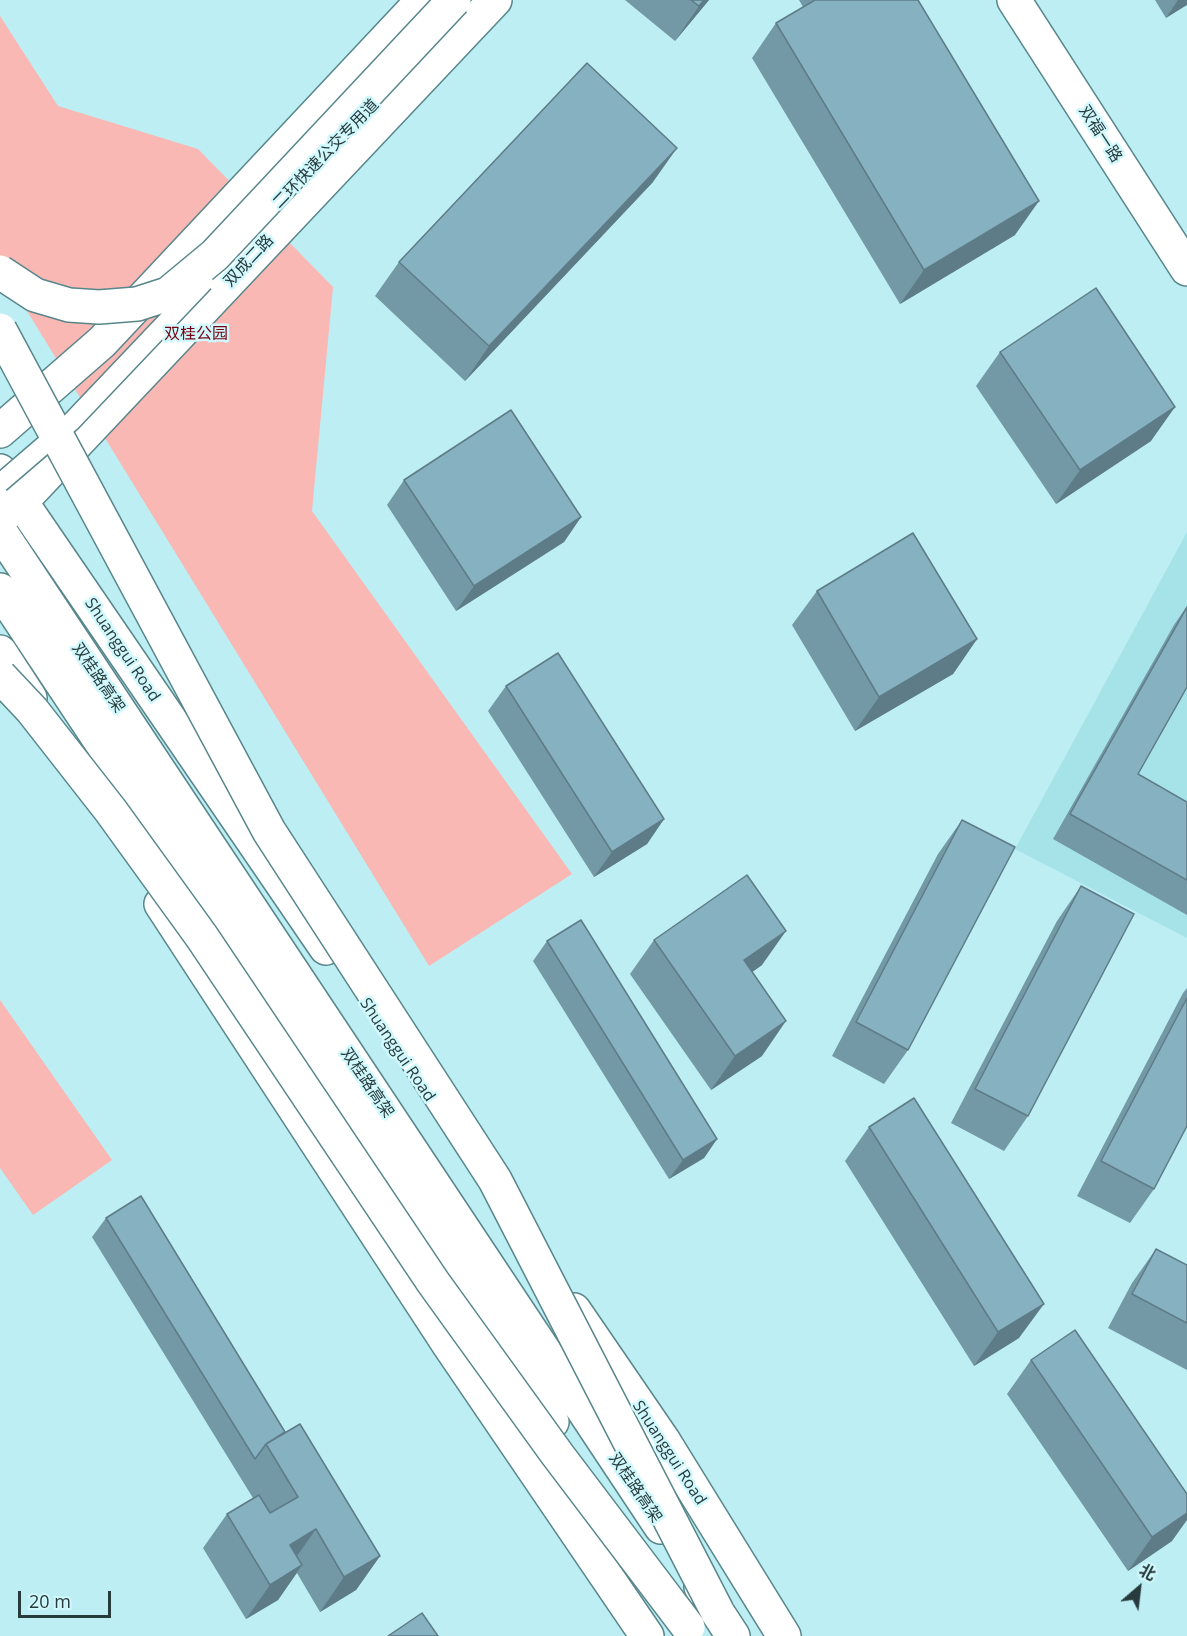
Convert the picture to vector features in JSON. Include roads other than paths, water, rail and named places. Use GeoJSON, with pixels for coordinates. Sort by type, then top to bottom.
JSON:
{"type":"FeatureCollection","features":[{"type":"Feature","properties":{"kind":"main road"},"geometry":{"type":"LineString","coordinates":[[0,431],[102,342],[423,0]]}},
{"type":"Feature","properties":{"kind":"main road"},"geometry":{"type":"LineString","coordinates":[[0,272],[35,295],[69,305],[99,308],[137,304],[168,294],[215,255],[454,0]]}},
{"type":"Feature","properties":{"kind":"main road","name":"双成二路"},"geometry":{"type":"LineString","coordinates":[[7,501],[495,0]]}},
{"type":"Feature","properties":{"kind":"main road","name":"双福一路"},"geometry":{"type":"LineString","coordinates":[[1014,0],[1187,269]]}},
{"type":"Feature","properties":{"kind":"main road"},"geometry":{"type":"LineString","coordinates":[[0,330],[269,831],[495,1180],[725,1624]]}},
{"type":"Feature","properties":{"kind":"main road","name":"Shuanggui Road"},"geometry":{"type":"LineString","coordinates":[[0,471],[7,501],[663,1440],[784,1636]]}},
{"type":"Feature","properties":{"kind":"main road","name":"双桂路高架"},"geometry":{"type":"LineString","coordinates":[[0,531],[725,1624]]}},
{"type":"Feature","properties":{"kind":"main road","name":"双桂路高架"},"geometry":{"type":"LineString","coordinates":[[0,590],[691,1632]]}},
{"type":"Feature","properties":{"kind":"main road"},"geometry":{"type":"LineString","coordinates":[[0,652],[230,1013],[449,1345],[647,1636]]}},
{"type":"Feature","properties":{"kind":"main road"},"geometry":{"type":"LineString","coordinates":[[0,676],[32,710],[111,811],[202,937],[433,1282],[557,1454],[691,1632]]}},
{"type":"Feature","properties":{"kind":"lane","name":"二环快速公交专用道"},"geometry":{"type":"LineString","coordinates":[[7,501],[70,422],[472,0]]}},
{"type":"Feature","properties":{"kind":"park label","name":"双桂公园"},"geometry":{"type":"Point","coordinates":[196,334]}}]}
